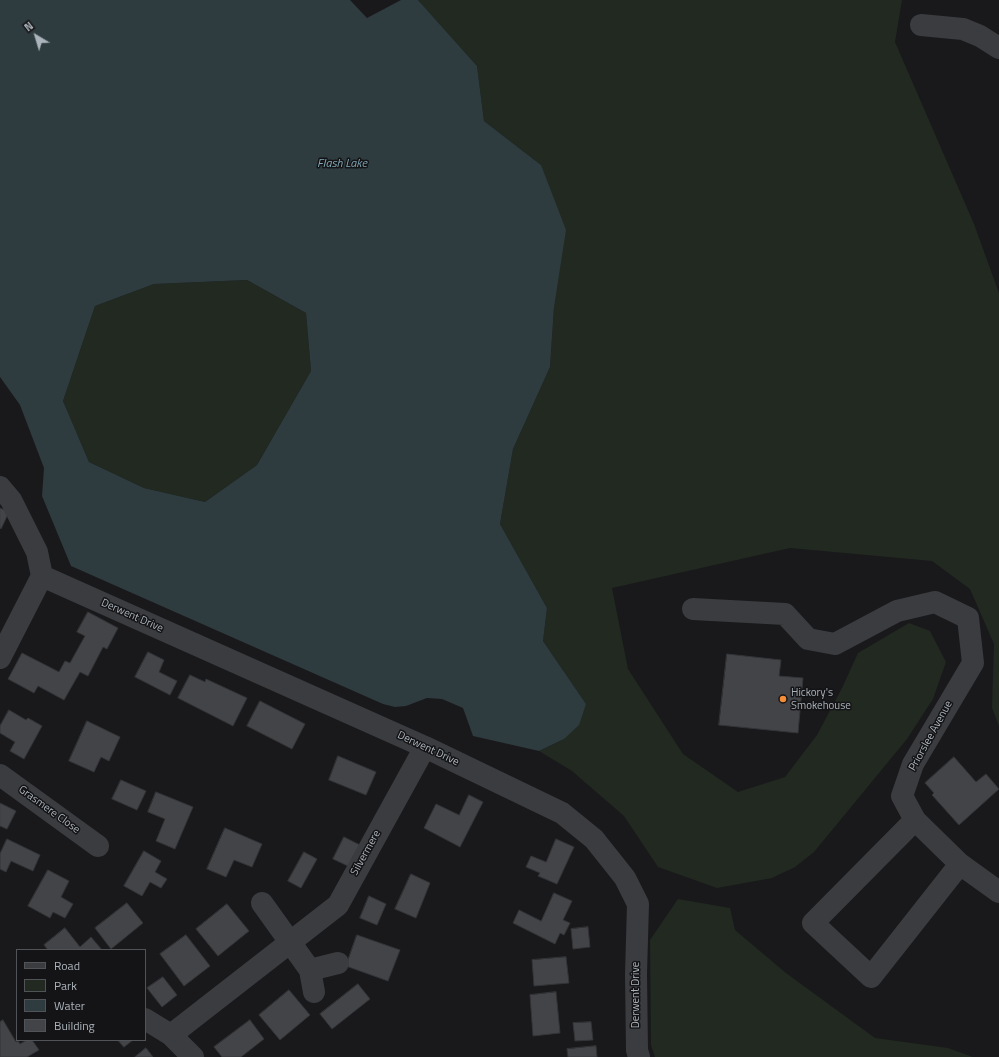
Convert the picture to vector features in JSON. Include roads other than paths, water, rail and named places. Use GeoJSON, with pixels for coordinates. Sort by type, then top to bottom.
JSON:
{"type":"FeatureCollection","features":[{"type":"Feature","properties":{"kind":"street"},"geometry":{"type":"LineString","coordinates":[[921,25],[963,29],[980,36],[999,48]]}},
{"type":"Feature","properties":{"kind":"street"},"geometry":{"type":"LineString","coordinates":[[0,487],[12,500],[37,552],[42,576],[0,658]]}},
{"type":"Feature","properties":{"kind":"street","name":"Derwent Drive"},"geometry":{"type":"LineString","coordinates":[[42,576],[425,747],[562,813],[594,839],[625,878],[638,904],[636,974],[637,1050],[639,1057]]}},
{"type":"Feature","properties":{"kind":"street","name":"Priorslee Avenue"},"geometry":{"type":"LineString","coordinates":[[693,609],[785,614],[808,639],[835,644],[897,611],[935,602],[968,618],[973,662],[913,764],[902,796],[915,820],[960,864],[999,892]]}},
{"type":"Feature","properties":{"kind":"street","name":"Silvermere"},"geometry":{"type":"LineString","coordinates":[[171,1035],[338,905],[425,747]]}},
{"type":"Feature","properties":{"kind":"street","name":"Grasmere Close"},"geometry":{"type":"LineString","coordinates":[[0,775],[98,846]]}},
{"type":"Feature","properties":{"kind":"street"},"geometry":{"type":"LineString","coordinates":[[915,820],[813,923],[870,977],[960,864]]}},
{"type":"Feature","properties":{"kind":"street"},"geometry":{"type":"LineString","coordinates":[[262,903],[310,970],[314,992]]}},
{"type":"Feature","properties":{"kind":"street"},"geometry":{"type":"LineString","coordinates":[[310,970],[338,963]]}},
{"type":"Feature","properties":{"kind":"street"},"geometry":{"type":"LineString","coordinates":[[146,1020],[171,1035],[193,1057]]}},
{"type":"Feature","properties":{"kind":"water","name":"Flash Lake"},"geometry":{"type":"Polygon","coordinates":[[[0,0],[350,0],[367,18],[401,0],[418,0],[477,66],[484,121],[541,165],[566,230],[554,307],[550,367],[513,449],[500,524],[547,608],[543,641],[586,704],[579,725],[564,739],[539,751],[473,736],[463,708],[442,699],[427,698],[406,706],[395,707],[383,704],[71,566],[42,496],[44,468],[20,405],[0,377],[0,0]],[[247,280],[154,284],[95,306],[63,401],[89,462],[144,488],[205,502],[257,465],[311,371],[306,313],[247,280]]]}},
{"type":"Feature","properties":{"kind":"place","name":"Hickory's Smokehouse"},"geometry":{"type":"Point","coordinates":[783,699]}}]}
